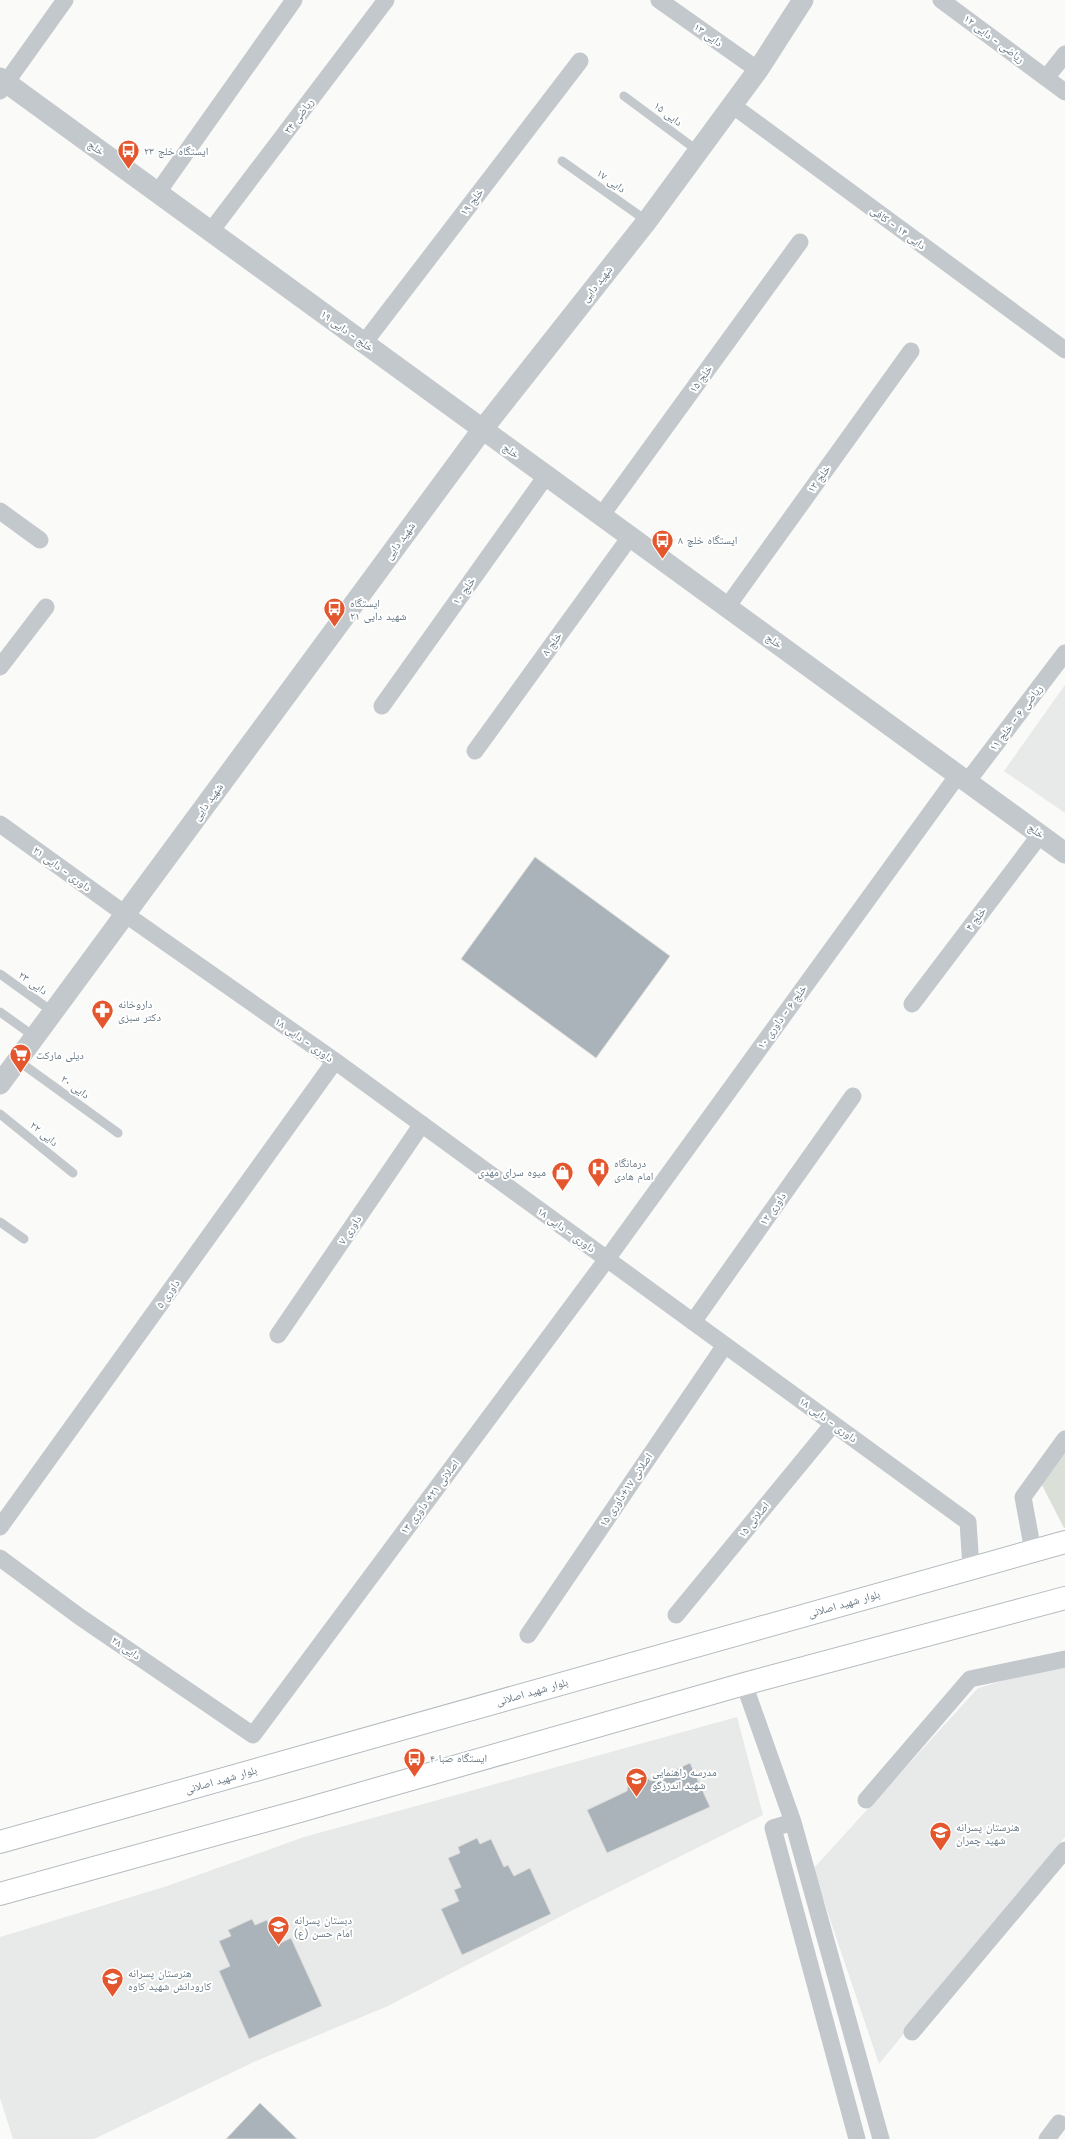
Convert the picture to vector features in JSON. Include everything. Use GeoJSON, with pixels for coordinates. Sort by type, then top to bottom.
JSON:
{"type":"FeatureCollection","features":[{"type":"Feature","properties":{"kind":"main road","name":"بلوار شهید اصلانی"},"geometry":{"type":"LineString","coordinates":[[0,1842],[1065,1542]]}},
{"type":"Feature","properties":{"kind":"main road"},"geometry":{"type":"LineString","coordinates":[[0,1894],[300,1811],[744,1684],[1065,1598]]}},
{"type":"Feature","properties":{"kind":"street"},"geometry":{"type":"LineString","coordinates":[[2,84],[65,0]]}},
{"type":"Feature","properties":{"kind":"street"},"geometry":{"type":"LineString","coordinates":[[158,192],[294,0]]}},
{"type":"Feature","properties":{"kind":"street","name":"ریاضی ۳۴"},"geometry":{"type":"LineString","coordinates":[[211,231],[386,0]]}},
{"type":"Feature","properties":{"kind":"street","name":"دایی ۱۳"},"geometry":{"type":"LineString","coordinates":[[659,0],[758,70]]}},
{"type":"Feature","properties":{"kind":"street","name":"شهید دایی"},"geometry":{"type":"LineString","coordinates":[[1,1081],[482,430],[647,221],[758,70],[803,0]]}},
{"type":"Feature","properties":{"kind":"street","name":"ریاضی - دایی ۱۲"},"geometry":{"type":"LineString","coordinates":[[942,0],[1065,92]]}},
{"type":"Feature","properties":{"kind":"street"},"geometry":{"type":"LineString","coordinates":[[1046,78],[1065,54]]}},
{"type":"Feature","properties":{"kind":"street","name":"خلج ۱۹"},"geometry":{"type":"LineString","coordinates":[[364,343],[580,61]]}},
{"type":"Feature","properties":{"kind":"street","name":"خلج"},"geometry":{"type":"LineString","coordinates":[[2,84],[158,192],[211,231]]}},
{"type":"Feature","properties":{"kind":"street","name":"دایی ۱۴ - کافی"},"geometry":{"type":"LineString","coordinates":[[732,105],[1065,350]]}},
{"type":"Feature","properties":{"kind":"street","name":"خلج - دایی ۱۹"},"geometry":{"type":"LineString","coordinates":[[211,231],[482,430]]}},
{"type":"Feature","properties":{"kind":"street","name":"خلج ۱۵"},"geometry":{"type":"LineString","coordinates":[[601,516],[800,242]]}},
{"type":"Feature","properties":{"kind":"street","name":"خلج ۱۳"},"geometry":{"type":"LineString","coordinates":[[726,607],[911,351]]}},
{"type":"Feature","properties":{"kind":"street","name":"خلج"},"geometry":{"type":"LineString","coordinates":[[482,430],[1065,852]]}},
{"type":"Feature","properties":{"kind":"street","name":"خلج ۱۰"},"geometry":{"type":"LineString","coordinates":[[382,706],[546,476]]}},
{"type":"Feature","properties":{"kind":"street"},"geometry":{"type":"LineString","coordinates":[[0,511],[40,540]]}},
{"type":"Feature","properties":{"kind":"street","name":"خلج ۸"},"geometry":{"type":"LineString","coordinates":[[475,751],[630,537]]}},
{"type":"Feature","properties":{"kind":"street"},"geometry":{"type":"LineString","coordinates":[[0,667],[46,607]]}},
{"type":"Feature","properties":{"kind":"street","name":"ریاضی ۶ - خلج ۱۱"},"geometry":{"type":"LineString","coordinates":[[963,778],[1065,653]]}},
{"type":"Feature","properties":{"kind":"street","name":"خلج ۶ - داوری ۱۰"},"geometry":{"type":"LineString","coordinates":[[607,1260],[963,778]]}},
{"type":"Feature","properties":{"kind":"street","name":"داوری - دایی ۲۱"},"geometry":{"type":"LineString","coordinates":[[0,824],[125,914]]}},
{"type":"Feature","properties":{"kind":"street","name":"خلج ۴"},"geometry":{"type":"LineString","coordinates":[[912,1004],[1040,835]]}},
{"type":"Feature","properties":{"kind":"street","name":"داوری - دایی ۱۸"},"geometry":{"type":"LineString","coordinates":[[125,914],[335,1061],[968,1522],[971,1568]]}},
{"type":"Feature","properties":{"kind":"street","name":"داوری ۵"},"geometry":{"type":"LineString","coordinates":[[0,1527],[335,1061]]}},
{"type":"Feature","properties":{"kind":"street","name":"داوری ۱۲"},"geometry":{"type":"LineString","coordinates":[[693,1322],[853,1096]]}},
{"type":"Feature","properties":{"kind":"street","name":"داوری ۷"},"geometry":{"type":"LineString","coordinates":[[278,1335],[422,1124]]}},
{"type":"Feature","properties":{"kind":"street","name":"اصلانی ۲۱+ داوری ۱۳"},"geometry":{"type":"LineString","coordinates":[[253,1736],[607,1260]]}},
{"type":"Feature","properties":{"kind":"street","name":"اصلانی ۱۷+داوری ۱۵"},"geometry":{"type":"LineString","coordinates":[[528,1635],[725,1345]]}},
{"type":"Feature","properties":{"kind":"street","name":"اصلانی ۱۵"},"geometry":{"type":"LineString","coordinates":[[676,1615],[833,1424]]}},
{"type":"Feature","properties":{"kind":"street"},"geometry":{"type":"LineString","coordinates":[[1033,1551],[1023,1497],[1065,1439]]}},
{"type":"Feature","properties":{"kind":"street","name":"دایی ۲۸"},"geometry":{"type":"LineString","coordinates":[[0,1558],[80,1616],[253,1736]]}},
{"type":"Feature","properties":{"kind":"street"},"geometry":{"type":"LineString","coordinates":[[866,1800],[970,1679],[1065,1659]]}},
{"type":"Feature","properties":{"kind":"street"},"geometry":{"type":"LineString","coordinates":[[744,1684],[792,1822],[881,2139]]}},
{"type":"Feature","properties":{"kind":"street"},"geometry":{"type":"LineString","coordinates":[[792,1822],[772,1828],[857,2139]]}},
{"type":"Feature","properties":{"kind":"street"},"geometry":{"type":"LineString","coordinates":[[912,2032],[1065,1850]]}},
{"type":"Feature","properties":{"kind":"street"},"geometry":{"type":"LineString","coordinates":[[1047,2139],[1059,2123]]}},
{"type":"Feature","properties":{"kind":"lane","name":"دایی ۱۵"},"geometry":{"type":"LineString","coordinates":[[624,96],[698,151]]}},
{"type":"Feature","properties":{"kind":"lane","name":"دایی ۱۷"},"geometry":{"type":"LineString","coordinates":[[562,161],[647,221]]}},
{"type":"Feature","properties":{"kind":"lane","name":"دایی ۲۳"},"geometry":{"type":"LineString","coordinates":[[0,974],[53,1012]]}},
{"type":"Feature","properties":{"kind":"lane"},"geometry":{"type":"LineString","coordinates":[[0,1012],[35,1037]]}},
{"type":"Feature","properties":{"kind":"lane","name":"دایی ۲۰"},"geometry":{"type":"LineString","coordinates":[[17,1060],[118,1133]]}},
{"type":"Feature","properties":{"kind":"lane","name":"دایی ۲۲"},"geometry":{"type":"LineString","coordinates":[[0,1114],[73,1173]]}},
{"type":"Feature","properties":{"kind":"lane"},"geometry":{"type":"LineString","coordinates":[[0,1222],[24,1239]]}},
{"type":"Feature","properties":{"kind":"shaded area"},"geometry":{"type":"Polygon","coordinates":[[[1065,685],[1065,813],[1004,771],[1065,685]]]}},
{"type":"Feature","properties":{"kind":"shaded area"},"geometry":{"type":"Polygon","coordinates":[[[1065,1454],[1065,1528],[1064,1528],[1042,1485],[1065,1454]]]}},
{"type":"Feature","properties":{"kind":"shaded area","name":"هنرستان پسرانه شهید چمران"},"geometry":{"type":"Polygon","coordinates":[[[1065,1663],[1065,1837],[879,2064],[813,1869],[978,1688],[1065,1663]]]}},
{"type":"Feature","properties":{"kind":"shaded area"},"geometry":{"type":"Polygon","coordinates":[[[737,1717],[763,1815],[573,1910],[388,2006],[256,2061],[94,2139],[13,2139],[0,2098],[0,1937],[167,1886],[304,1837],[737,1717]]]}},
{"type":"Feature","properties":{"kind":"building"},"geometry":{"type":"Polygon","coordinates":[[[535,857],[670,956],[596,1058],[461,959],[535,857]]]}},
{"type":"Feature","properties":{"kind":"building"},"geometry":{"type":"Polygon","coordinates":[[[690,1763],[710,1807],[607,1853],[587,1810],[627,1791],[628,1784],[645,1776],[651,1781],[690,1763]]]}},
{"type":"Feature","properties":{"kind":"building"},"geometry":{"type":"Polygon","coordinates":[[[477,1838],[480,1844],[491,1839],[504,1867],[508,1865],[514,1876],[530,1868],[551,1914],[462,1955],[441,1909],[459,1901],[454,1890],[461,1887],[448,1858],[460,1853],[458,1847],[477,1838]]]}},
{"type":"Feature","properties":{"kind":"building"},"geometry":{"type":"Polygon","coordinates":[[[252,1919],[255,1925],[267,1920],[278,1944],[291,1938],[322,2006],[249,2039],[219,1971],[230,1966],[219,1941],[231,1936],[228,1930],[252,1919]]]}},
{"type":"Feature","properties":{"kind":"building"},"geometry":{"type":"Polygon","coordinates":[[[260,2103],[297,2139],[226,2139],[260,2103]]]}},
{"type":"Feature","properties":{"kind":"place","name":"ایستگاه خلج ۲۳"},"geometry":{"type":"Point","coordinates":[128,170]}},
{"type":"Feature","properties":{"kind":"place","name":"ایستگاه خلچ ۸"},"geometry":{"type":"Point","coordinates":[662,560]}},
{"type":"Feature","properties":{"kind":"place","name":"ایستگاه شهید دایی ۲۱"},"geometry":{"type":"Point","coordinates":[335,628]}},
{"type":"Feature","properties":{"kind":"place","name":"داروخانه دکتر سبزی"},"geometry":{"type":"Point","coordinates":[103,1030]}},
{"type":"Feature","properties":{"kind":"place","name":"دیلی مارکت"},"geometry":{"type":"Point","coordinates":[21,1074]}},
{"type":"Feature","properties":{"kind":"place","name":"درمانگاه امام هادی"},"geometry":{"type":"Point","coordinates":[598,1188]}},
{"type":"Feature","properties":{"kind":"place","name":"میوه سرای مهدی"},"geometry":{"type":"Point","coordinates":[562,1192]}},
{"type":"Feature","properties":{"kind":"place","name":"ایستگاه صبا ۴"},"geometry":{"type":"Point","coordinates":[414,1778]}},
{"type":"Feature","properties":{"kind":"place","name":"مدرسه راهنمایی شهید اندرزگو"},"geometry":{"type":"Point","coordinates":[637,1798]}},
{"type":"Feature","properties":{"kind":"place","name":"هنرستان پسرانه شهید چمران"},"geometry":{"type":"Point","coordinates":[940,1852]}},
{"type":"Feature","properties":{"kind":"place","name":"دبستان پسرانه امام حسن (ع)"},"geometry":{"type":"Point","coordinates":[278,1946]}},
{"type":"Feature","properties":{"kind":"place","name":"هنرستان پسرانه کارودانش شهید کاوه"},"geometry":{"type":"Point","coordinates":[112,1998]}}]}
